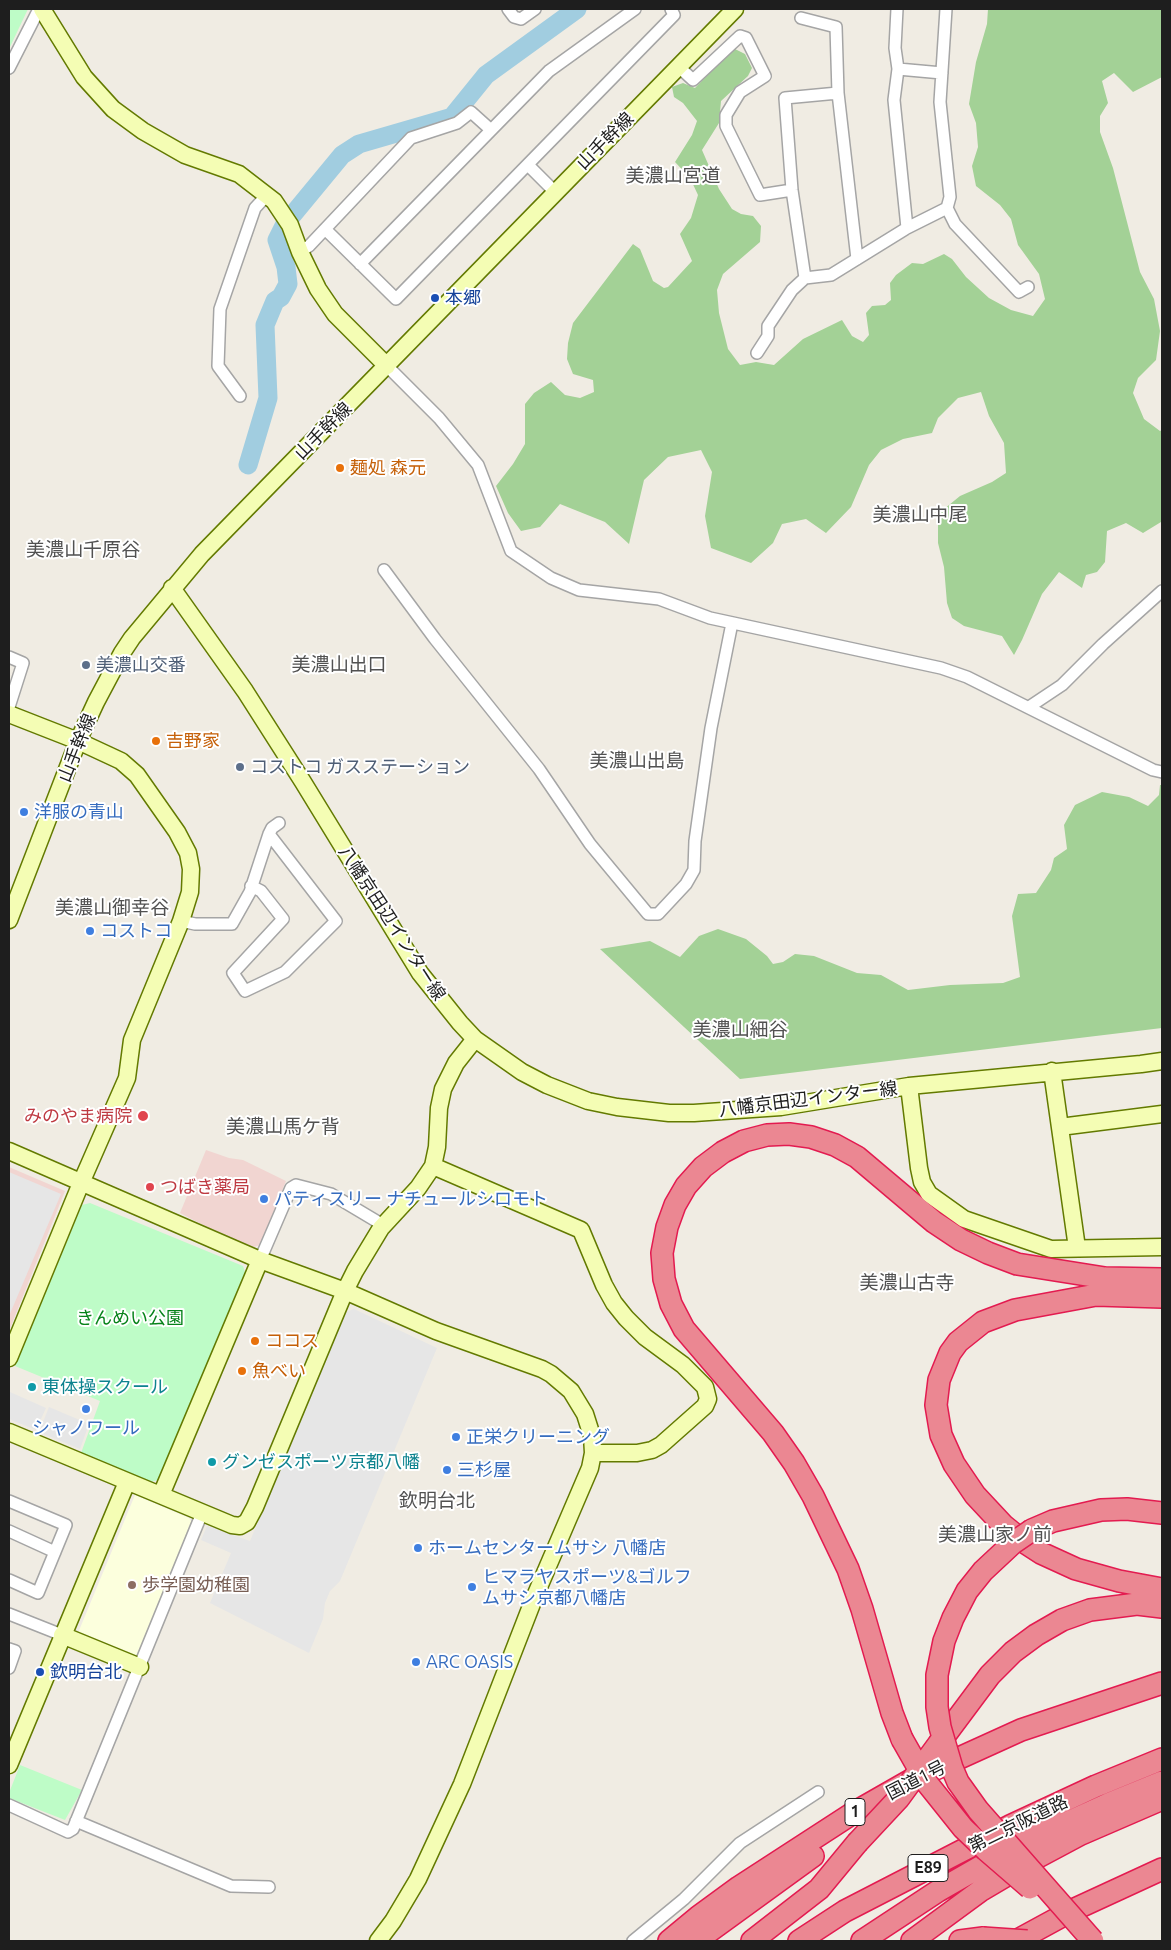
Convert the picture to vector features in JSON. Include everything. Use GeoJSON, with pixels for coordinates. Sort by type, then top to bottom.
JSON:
{"type":"FeatureCollection","features":[{"type":"Feature","properties":{"kind":"highway"},"geometry":{"type":"LineString","coordinates":[[1094,1941],[986,1850],[963,1828],[927,1783],[902,1739],[892,1713],[862,1609],[848,1569],[814,1496],[794,1463],[772,1433],[684,1329],[671,1304],[664,1279],[662,1253],[667,1227],[675,1205],[686,1186],[703,1168],[723,1152],[744,1141],[767,1135],[789,1134],[811,1137],[835,1145],[857,1157],[934,1222],[961,1240],[988,1253],[1017,1264],[1105,1278],[1162,1279]]}},
{"type":"Feature","properties":{"kind":"highway"},"geometry":{"type":"LineString","coordinates":[[1162,1297],[1096,1295],[1015,1310],[983,1322],[958,1342],[950,1353],[939,1380],[936,1405],[941,1435],[954,1464],[975,1496],[1003,1526],[1041,1553],[1076,1570],[1119,1581],[1162,1601]]}},
{"type":"Feature","properties":{"kind":"highway"},"geometry":{"type":"LineString","coordinates":[[1094,1941],[978,1810],[958,1782],[940,1727],[937,1707],[937,1675],[944,1641],[952,1618],[967,1591],[990,1564],[1013,1542],[1032,1530],[1053,1521],[1101,1510],[1127,1509],[1162,1513]]}},
{"type":"Feature","properties":{"kind":"highway"},"geometry":{"type":"LineString","coordinates":[[752,1941],[819,1889],[857,1842],[899,1798],[990,1675],[1014,1652],[1036,1635],[1062,1620],[1090,1610],[1162,1601]]}},
{"type":"Feature","properties":{"kind":"highway","name":"国道1号"},"geometry":{"type":"LineString","coordinates":[[669,1941],[739,1887],[850,1814],[913,1779],[1021,1730],[1162,1683]]}},
{"type":"Feature","properties":{"kind":"highway"},"geometry":{"type":"LineString","coordinates":[[696,1941],[797,1866],[864,1821],[1060,1718]]}},
{"type":"Feature","properties":{"kind":"highway","name":"第二京阪道路"},"geometry":{"type":"LineString","coordinates":[[862,1941],[901,1914],[978,1867],[1071,1819],[1096,1786],[1154,1762]]}},
{"type":"Feature","properties":{"kind":"highway"},"geometry":{"type":"LineString","coordinates":[[912,1941],[980,1891],[1036,1858],[1071,1819],[1161,1791]]}},
{"type":"Feature","properties":{"kind":"highway","name":"第二京阪道路"},"geometry":{"type":"LineString","coordinates":[[799,1941],[845,1911],[884,1889],[1010,1826],[1071,1819]]}},
{"type":"Feature","properties":{"kind":"highway"},"geometry":{"type":"LineString","coordinates":[[1016,1941],[1072,1910],[1162,1869]]}},
{"type":"Feature","properties":{"kind":"highway"},"geometry":{"type":"LineString","coordinates":[[960,1941],[983,1938],[1026,1941]]}},
{"type":"Feature","properties":{"kind":"street"},"geometry":{"type":"LineString","coordinates":[[9,68],[40,9],[84,77],[113,109],[144,131],[185,155],[239,174],[268,195],[290,225],[300,252],[318,289],[335,314],[439,418],[478,465],[511,551],[523,561],[551,578],[579,590],[659,599],[710,618],[941,668],[967,677],[1153,770],[1162,772]]}},
{"type":"Feature","properties":{"kind":"street"},"geometry":{"type":"LineString","coordinates":[[508,9],[514,17],[521,19],[534,9]]}},
{"type":"Feature","properties":{"kind":"street"},"geometry":{"type":"LineString","coordinates":[[360,264],[549,71],[635,9]]}},
{"type":"Feature","properties":{"kind":"street"},"geometry":{"type":"LineString","coordinates":[[325,229],[396,299],[674,15],[671,9]]}},
{"type":"Feature","properties":{"kind":"street","name":"山手幹線"},"geometry":{"type":"LineString","coordinates":[[9,919],[78,741],[96,702],[122,653],[172,588],[202,554],[735,9]]}},
{"type":"Feature","properties":{"kind":"street"},"geometry":{"type":"LineString","coordinates":[[898,9],[895,48],[898,69],[894,100],[907,228]]}},
{"type":"Feature","properties":{"kind":"street"},"geometry":{"type":"LineString","coordinates":[[946,9],[940,102],[950,197],[947,208],[954,224],[1020,292],[1028,288]]}},
{"type":"Feature","properties":{"kind":"street"},"geometry":{"type":"LineString","coordinates":[[801,18],[836,27],[838,93],[857,259]]}},
{"type":"Feature","properties":{"kind":"street"},"geometry":{"type":"LineString","coordinates":[[679,67],[693,80],[740,36],[746,38],[765,76],[740,92],[726,115],[726,126],[760,195],[792,190]]}},
{"type":"Feature","properties":{"kind":"street"},"geometry":{"type":"LineString","coordinates":[[898,69],[942,73]]}},
{"type":"Feature","properties":{"kind":"street"},"geometry":{"type":"LineString","coordinates":[[805,278],[792,190],[785,98],[838,93]]}},
{"type":"Feature","properties":{"kind":"street"},"geometry":{"type":"LineString","coordinates":[[300,252],[309,246],[411,138],[457,123],[471,112],[491,130]]}},
{"type":"Feature","properties":{"kind":"street"},"geometry":{"type":"LineString","coordinates":[[528,166],[555,192]]}},
{"type":"Feature","properties":{"kind":"street"},"geometry":{"type":"LineString","coordinates":[[240,396],[218,366],[220,309],[254,208],[268,195]]}},
{"type":"Feature","properties":{"kind":"street"},"geometry":{"type":"LineString","coordinates":[[757,353],[768,336],[768,326],[792,290],[805,278],[831,275],[907,228],[947,208]]}},
{"type":"Feature","properties":{"kind":"street"},"geometry":{"type":"LineString","coordinates":[[384,570],[435,639],[539,769],[590,844],[648,914],[658,914],[686,884],[694,870],[695,841],[711,728],[732,623]]}},
{"type":"Feature","properties":{"kind":"street","name":"八幡京田辺インター線"},"geometry":{"type":"LineString","coordinates":[[172,588],[245,692],[303,782],[420,974],[460,1023],[476,1039],[522,1072],[588,1101],[617,1107],[669,1113],[694,1113],[781,1107],[909,1086],[1162,1061]]}},
{"type":"Feature","properties":{"kind":"street"},"geometry":{"type":"LineString","coordinates":[[1029,707],[1062,686],[1103,644],[1162,591]]}},
{"type":"Feature","properties":{"kind":"street"},"geometry":{"type":"LineString","coordinates":[[9,657],[23,663],[9,707]]}},
{"type":"Feature","properties":{"kind":"street"},"geometry":{"type":"LineString","coordinates":[[9,714],[78,741],[121,761],[137,775],[177,832],[188,853],[190,869],[190,892],[181,921],[132,1040],[127,1078],[81,1183],[9,1358]]}},
{"type":"Feature","properties":{"kind":"street"},"geometry":{"type":"LineString","coordinates":[[181,921],[195,924],[232,924],[251,886],[269,834],[272,828],[279,823]]}},
{"type":"Feature","properties":{"kind":"street"},"geometry":{"type":"LineString","coordinates":[[251,886],[261,891],[282,919],[233,974],[246,991],[285,972],[336,920],[269,834]]}},
{"type":"Feature","properties":{"kind":"street"},"geometry":{"type":"LineString","coordinates":[[9,1432],[232,1526],[240,1526],[247,1522],[255,1508],[345,1291],[366,1250],[383,1225],[418,1188],[433,1166],[437,1146],[439,1108],[443,1089],[456,1063],[476,1039]]}},
{"type":"Feature","properties":{"kind":"street"},"geometry":{"type":"LineString","coordinates":[[1052,1072],[1077,1248]]}},
{"type":"Feature","properties":{"kind":"street"},"geometry":{"type":"LineString","coordinates":[[909,1086],[922,1182],[929,1194],[964,1219],[1050,1249],[1162,1247]]}},
{"type":"Feature","properties":{"kind":"street"},"geometry":{"type":"LineString","coordinates":[[1060,1127],[1162,1114]]}},
{"type":"Feature","properties":{"kind":"street"},"geometry":{"type":"LineString","coordinates":[[9,1151],[260,1260],[345,1291],[436,1331],[532,1365],[551,1374],[571,1391],[585,1414],[592,1436],[593,1453],[590,1468],[533,1601],[462,1784],[418,1879],[393,1921],[378,1941]]}},
{"type":"Feature","properties":{"kind":"street"},"geometry":{"type":"LineString","coordinates":[[433,1166],[581,1230],[604,1285],[614,1303],[645,1337],[683,1365],[705,1386],[708,1399],[705,1406],[661,1445],[652,1450],[637,1454],[593,1453]]}},
{"type":"Feature","properties":{"kind":"street"},"geometry":{"type":"LineString","coordinates":[[161,1495],[291,1188],[296,1185],[331,1194],[383,1225]]}},
{"type":"Feature","properties":{"kind":"street"},"geometry":{"type":"LineString","coordinates":[[9,1765],[127,1482]]}},
{"type":"Feature","properties":{"kind":"street"},"geometry":{"type":"LineString","coordinates":[[9,1501],[66,1525],[38,1593],[10,1585]]}},
{"type":"Feature","properties":{"kind":"street"},"geometry":{"type":"LineString","coordinates":[[9,1805],[68,1832],[73,1829],[202,1513]]}},
{"type":"Feature","properties":{"kind":"street"},"geometry":{"type":"LineString","coordinates":[[9,1531],[55,1552]]}},
{"type":"Feature","properties":{"kind":"street"},"geometry":{"type":"LineString","coordinates":[[9,1614],[140,1667]]}},
{"type":"Feature","properties":{"kind":"street"},"geometry":{"type":"LineString","coordinates":[[9,1649],[15,1651],[9,1668]]}},
{"type":"Feature","properties":{"kind":"street"},"geometry":{"type":"LineString","coordinates":[[633,1941],[684,1899],[740,1843],[818,1792]]}},
{"type":"Feature","properties":{"kind":"street"},"geometry":{"type":"LineString","coordinates":[[76,1821],[231,1886],[269,1887]]}},
{"type":"Feature","properties":{"kind":"shaded area"},"geometry":{"type":"Polygon","coordinates":[[[206,1150],[229,1158],[243,1160],[286,1181],[260,1245],[250,1246],[180,1213],[206,1150]]]}},
{"type":"Feature","properties":{"kind":"shaded area"},"geometry":{"type":"Polygon","coordinates":[[[9,1167],[65,1191],[9,1331],[9,1167]]]}},
{"type":"Feature","properties":{"kind":"shaded area"},"geometry":{"type":"Polygon","coordinates":[[[9,1172],[61,1194],[9,1316],[9,1172]]]}},
{"type":"Feature","properties":{"kind":"shaded area"},"geometry":{"type":"Polygon","coordinates":[[[354,1309],[437,1348],[340,1581],[330,1591],[325,1603],[323,1619],[309,1653],[210,1603],[231,1553],[201,1540],[207,1526],[250,1541],[346,1312],[354,1309]]]}},
{"type":"Feature","properties":{"kind":"shaded area"},"geometry":{"type":"Polygon","coordinates":[[[10,1392],[46,1408],[36,1430],[9,1419],[10,1392]]]}},
{"type":"Feature","properties":{"kind":"shaded area"},"geometry":{"type":"Polygon","coordinates":[[[49,1407],[89,1424],[80,1449],[39,1432],[49,1407]]]}},
{"type":"Feature","properties":{"kind":"shaded area","name":"歩学園幼稚園"},"geometry":{"type":"Polygon","coordinates":[[[135,1495],[189,1518],[192,1523],[139,1655],[132,1659],[78,1633],[135,1495]]]}},
{"type":"Feature","properties":{"kind":"green space"},"geometry":{"type":"Polygon","coordinates":[[[9,9],[28,9],[9,49],[9,9]]]}},
{"type":"Feature","properties":{"kind":"green space"},"geometry":{"type":"Polygon","coordinates":[[[988,9],[1162,9],[1162,77],[1133,92],[1114,73],[1102,81],[1108,103],[1100,116],[1100,132],[1113,168],[1140,272],[1154,299],[1160,331],[1156,360],[1138,378],[1133,393],[1144,419],[1160,431],[1162,430],[1161,522],[1143,533],[1126,523],[1107,531],[1105,562],[1097,572],[1086,575],[1082,588],[1059,572],[1042,594],[1014,655],[1002,636],[964,626],[952,618],[947,603],[944,567],[938,543],[938,514],[960,496],[992,482],[1006,473],[1004,443],[989,416],[981,392],[958,398],[938,418],[932,433],[903,439],[881,450],[869,465],[851,507],[826,533],[806,519],[782,524],[773,543],[751,563],[711,548],[705,516],[712,472],[701,450],[668,457],[644,480],[629,544],[605,522],[560,504],[540,527],[521,531],[508,513],[496,486],[525,444],[525,404],[534,393],[551,382],[565,395],[580,398],[594,392],[593,380],[573,374],[567,359],[568,343],[573,323],[633,244],[640,249],[653,281],[664,288],[668,287],[692,261],[680,234],[691,218],[698,195],[690,178],[675,162],[692,135],[697,121],[683,103],[674,97],[672,87],[683,83],[695,88],[733,48],[745,54],[752,68],[748,76],[721,101],[719,123],[702,150],[719,189],[732,209],[741,214],[753,216],[761,226],[760,242],[723,274],[717,290],[719,313],[728,349],[740,365],[756,362],[774,365],[803,339],[842,320],[852,336],[863,342],[869,335],[866,313],[872,306],[885,305],[891,300],[890,283],[896,275],[912,263],[923,264],[944,254],[952,259],[966,277],[989,298],[1011,310],[1033,316],[1045,299],[1039,274],[1018,245],[1011,219],[1000,205],[976,186],[972,166],[978,147],[976,123],[969,104],[976,62],[987,24],[988,9]]]}},
{"type":"Feature","properties":{"kind":"green space"},"geometry":{"type":"Polygon","coordinates":[[[1160,785],[1162,785],[1162,1028],[740,1079],[600,949],[650,941],[680,957],[699,936],[718,929],[746,939],[767,956],[773,964],[783,962],[795,954],[814,956],[857,973],[881,975],[908,990],[950,985],[1003,983],[1020,977],[1012,916],[1018,894],[1036,893],[1051,870],[1054,858],[1067,849],[1064,825],[1075,805],[1102,792],[1129,797],[1148,806],[1159,795],[1160,785]]]}},
{"type":"Feature","properties":{"kind":"green space","name":"きんめい公園"},"geometry":{"type":"Polygon","coordinates":[[[90,1203],[243,1266],[245,1272],[158,1480],[151,1482],[81,1453],[100,1401],[15,1366],[82,1205],[90,1203]]]}},
{"type":"Feature","properties":{"kind":"green space"},"geometry":{"type":"Polygon","coordinates":[[[20,1765],[82,1790],[65,1820],[9,1798],[9,1793],[20,1765]]]}},
{"type":"Feature","properties":{"kind":"waterway"},"geometry":{"type":"LineString","coordinates":[[248,465],[268,398],[265,325],[275,301],[281,297],[288,284],[286,267],[277,240],[285,224],[342,155],[359,144],[452,117],[486,75],[577,9]]}},
{"type":"Feature","properties":{"kind":"place","name":"本郷"},"geometry":{"type":"Point","coordinates":[435,298]}},
{"type":"Feature","properties":{"kind":"place","name":"麺処 森元"},"geometry":{"type":"Point","coordinates":[340,468]}},
{"type":"Feature","properties":{"kind":"place","name":"美濃山交番"},"geometry":{"type":"Point","coordinates":[86,665]}},
{"type":"Feature","properties":{"kind":"place","name":"吉野家"},"geometry":{"type":"Point","coordinates":[156,741]}},
{"type":"Feature","properties":{"kind":"place","name":"コストコ ガスステーション"},"geometry":{"type":"Point","coordinates":[240,767]}},
{"type":"Feature","properties":{"kind":"place","name":"洋服の青山"},"geometry":{"type":"Point","coordinates":[24,812]}},
{"type":"Feature","properties":{"kind":"place","name":"コストコ"},"geometry":{"type":"Point","coordinates":[90,931]}},
{"type":"Feature","properties":{"kind":"place","name":"みのやま病院"},"geometry":{"type":"Point","coordinates":[143,1116]}},
{"type":"Feature","properties":{"kind":"place","name":"つばき薬局"},"geometry":{"type":"Point","coordinates":[150,1187]}},
{"type":"Feature","properties":{"kind":"place","name":"パティスリー ナチュールシロモト"},"geometry":{"type":"Point","coordinates":[264,1199]}},
{"type":"Feature","properties":{"kind":"place","name":"ココス"},"geometry":{"type":"Point","coordinates":[255,1341]}},
{"type":"Feature","properties":{"kind":"place","name":"魚べい"},"geometry":{"type":"Point","coordinates":[242,1371]}},
{"type":"Feature","properties":{"kind":"place","name":"東体操スクール"},"geometry":{"type":"Point","coordinates":[32,1387]}},
{"type":"Feature","properties":{"kind":"place","name":"シャノワール"},"geometry":{"type":"Point","coordinates":[86,1409]}},
{"type":"Feature","properties":{"kind":"place","name":"正栄クリーニング"},"geometry":{"type":"Point","coordinates":[456,1437]}},
{"type":"Feature","properties":{"kind":"place","name":"グンゼスポーツ京都八幡"},"geometry":{"type":"Point","coordinates":[212,1462]}},
{"type":"Feature","properties":{"kind":"place","name":"三杉屋"},"geometry":{"type":"Point","coordinates":[447,1470]}},
{"type":"Feature","properties":{"kind":"place","name":"ホームセンタームサシ 八幡店"},"geometry":{"type":"Point","coordinates":[418,1548]}},
{"type":"Feature","properties":{"kind":"place","name":"歩学園幼稚園"},"geometry":{"type":"Point","coordinates":[132,1585]}},
{"type":"Feature","properties":{"kind":"place","name":"ヒマラヤスポーツ&ゴルフ ムサシ京都八幡店"},"geometry":{"type":"Point","coordinates":[472,1587]}},
{"type":"Feature","properties":{"kind":"place","name":"ARC OASIS"},"geometry":{"type":"Point","coordinates":[416,1662]}},
{"type":"Feature","properties":{"kind":"place","name":"欽明台北"},"geometry":{"type":"Point","coordinates":[40,1672]}},
{"type":"Feature","properties":{"kind":"district","name":"美濃山宮道"},"geometry":{"type":"Point","coordinates":[673,176]}},
{"type":"Feature","properties":{"kind":"district","name":"美濃山中尾"},"geometry":{"type":"Point","coordinates":[920,515]}},
{"type":"Feature","properties":{"kind":"district","name":"美濃山千原谷"},"geometry":{"type":"Point","coordinates":[83,550]}},
{"type":"Feature","properties":{"kind":"district","name":"美濃山出口"},"geometry":{"type":"Point","coordinates":[339,665]}},
{"type":"Feature","properties":{"kind":"district","name":"美濃山出島"},"geometry":{"type":"Point","coordinates":[637,761]}},
{"type":"Feature","properties":{"kind":"district","name":"美濃山御幸谷"},"geometry":{"type":"Point","coordinates":[112,908]}},
{"type":"Feature","properties":{"kind":"district","name":"美濃山細谷"},"geometry":{"type":"Point","coordinates":[740,1030]}},
{"type":"Feature","properties":{"kind":"district","name":"美濃山馬ケ背"},"geometry":{"type":"Point","coordinates":[283,1127]}},
{"type":"Feature","properties":{"kind":"district","name":"美濃山古寺"},"geometry":{"type":"Point","coordinates":[907,1283]}},
{"type":"Feature","properties":{"kind":"district","name":"欽明台北"},"geometry":{"type":"Point","coordinates":[437,1501]}},
{"type":"Feature","properties":{"kind":"district","name":"美濃山家ノ前"},"geometry":{"type":"Point","coordinates":[995,1535]}}]}
